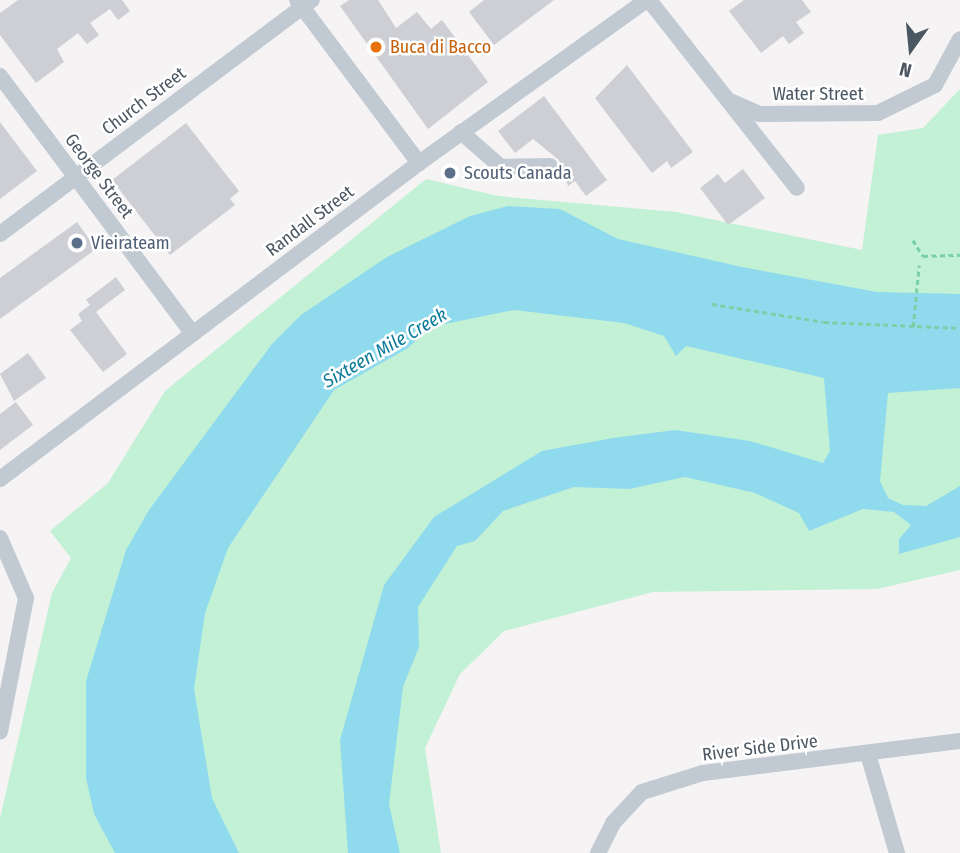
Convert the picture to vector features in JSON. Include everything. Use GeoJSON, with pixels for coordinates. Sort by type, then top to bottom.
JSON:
{"type":"FeatureCollection","features":[{"type":"Feature","properties":{"kind":"street"},"geometry":{"type":"LineString","coordinates":[[648,0],[797,188]]}},
{"type":"Feature","properties":{"kind":"street","name":"Randall Street"},"geometry":{"type":"LineString","coordinates":[[0,479],[419,163],[648,0]]}},
{"type":"Feature","properties":{"kind":"street"},"geometry":{"type":"LineString","coordinates":[[304,2],[419,163]]}},
{"type":"Feature","properties":{"kind":"street","name":"Church Street"},"geometry":{"type":"LineString","coordinates":[[0,233],[304,2]]}},
{"type":"Feature","properties":{"kind":"street","name":"Water Street"},"geometry":{"type":"LineString","coordinates":[[729,100],[759,114],[878,113],[935,85],[960,38]]}},
{"type":"Feature","properties":{"kind":"street","name":"George Street"},"geometry":{"type":"LineString","coordinates":[[0,76],[193,334]]}},
{"type":"Feature","properties":{"kind":"street"},"geometry":{"type":"LineString","coordinates":[[461,132],[501,167],[550,166]]}},
{"type":"Feature","properties":{"kind":"street"},"geometry":{"type":"LineString","coordinates":[[0,538],[26,598],[0,732]]}},
{"type":"Feature","properties":{"kind":"street","name":"River Side Drive"},"geometry":{"type":"LineString","coordinates":[[598,853],[613,823],[642,792],[703,772],[960,741]]}},
{"type":"Feature","properties":{"kind":"street"},"geometry":{"type":"LineString","coordinates":[[868,754],[897,853]]}},
{"type":"Feature","properties":{"kind":"path"},"geometry":{"type":"LineString","coordinates":[[913,240],[923,256],[960,255]]}},
{"type":"Feature","properties":{"kind":"path"},"geometry":{"type":"LineString","coordinates":[[913,327],[919,265]]}},
{"type":"Feature","properties":{"kind":"path"},"geometry":{"type":"LineString","coordinates":[[712,304],[779,317],[960,328]]}},
{"type":"Feature","properties":{"kind":"green space"},"geometry":{"type":"Polygon","coordinates":[[[960,89],[960,570],[877,589],[653,592],[504,631],[460,674],[425,748],[441,853],[0,853],[0,818],[52,593],[71,558],[50,531],[108,483],[165,391],[426,179],[498,196],[676,212],[862,250],[878,135],[923,128],[960,89]]]}},
{"type":"Feature","properties":{"kind":"water","name":"Sixteen Mile Creek"},"geometry":{"type":"Polygon","coordinates":[[[508,206],[560,209],[618,239],[742,267],[877,292],[960,294],[960,388],[888,393],[880,481],[888,498],[903,505],[926,506],[960,486],[960,537],[899,554],[899,539],[911,525],[894,512],[863,509],[809,531],[799,513],[755,493],[685,477],[629,489],[574,487],[503,511],[475,541],[457,546],[418,607],[419,647],[403,687],[389,804],[400,853],[348,853],[340,740],[384,585],[434,517],[542,451],[613,438],[675,430],[750,441],[823,463],[830,451],[824,378],[686,346],[676,356],[664,336],[624,323],[514,310],[430,327],[408,348],[334,390],[228,548],[205,613],[194,689],[212,798],[239,853],[115,853],[94,814],[86,778],[86,681],[126,550],[149,510],[272,344],[301,315],[387,257],[470,216],[508,206]]]}},
{"type":"Feature","properties":{"kind":"building"},"geometry":{"type":"Polygon","coordinates":[[[18,0],[122,0],[130,11],[118,20],[110,9],[90,23],[99,35],[87,44],[78,33],[57,49],[64,62],[36,83],[0,35],[0,13],[18,0]]]}},
{"type":"Feature","properties":{"kind":"building"},"geometry":{"type":"Polygon","coordinates":[[[349,0],[378,0],[396,28],[417,12],[431,29],[442,20],[488,82],[428,129],[340,6],[349,0]]]}},
{"type":"Feature","properties":{"kind":"building"},"geometry":{"type":"Polygon","coordinates":[[[484,0],[554,0],[494,45],[469,12],[484,0]]]}},
{"type":"Feature","properties":{"kind":"building"},"geometry":{"type":"Polygon","coordinates":[[[744,0],[802,0],[811,12],[796,22],[804,33],[789,44],[783,36],[761,53],[729,11],[744,0]]]}},
{"type":"Feature","properties":{"kind":"building"},"geometry":{"type":"Polygon","coordinates":[[[627,65],[693,152],[671,168],[667,161],[652,173],[595,98],[627,65]]]}},
{"type":"Feature","properties":{"kind":"building"},"geometry":{"type":"Polygon","coordinates":[[[544,96],[607,180],[586,196],[575,181],[568,186],[559,160],[533,139],[515,153],[498,131],[544,96]]]}},
{"type":"Feature","properties":{"kind":"building"},"geometry":{"type":"Polygon","coordinates":[[[0,122],[37,171],[0,199],[0,122]]]}},
{"type":"Feature","properties":{"kind":"building"},"geometry":{"type":"Polygon","coordinates":[[[186,123],[239,191],[230,199],[235,205],[170,255],[112,180],[186,123]]]}},
{"type":"Feature","properties":{"kind":"building"},"geometry":{"type":"Polygon","coordinates":[[[743,169],[765,198],[728,225],[700,188],[718,174],[725,183],[743,169]]]}},
{"type":"Feature","properties":{"kind":"building"},"geometry":{"type":"Polygon","coordinates":[[[77,222],[96,249],[0,319],[0,278],[77,222]]]}},
{"type":"Feature","properties":{"kind":"building"},"geometry":{"type":"Polygon","coordinates":[[[116,277],[125,290],[96,312],[127,354],[103,372],[70,330],[82,321],[78,314],[90,305],[86,300],[116,277]]]}},
{"type":"Feature","properties":{"kind":"building"},"geometry":{"type":"Polygon","coordinates":[[[28,353],[46,378],[14,401],[0,374],[28,353]]]}},
{"type":"Feature","properties":{"kind":"building"},"geometry":{"type":"Polygon","coordinates":[[[16,402],[33,425],[0,450],[0,414],[16,402]]]}},
{"type":"Feature","properties":{"kind":"place","name":"Buca di Bacco"},"geometry":{"type":"Point","coordinates":[376,47]}},
{"type":"Feature","properties":{"kind":"place","name":"Scouts Canada"},"geometry":{"type":"Point","coordinates":[450,173]}},
{"type":"Feature","properties":{"kind":"place","name":"Vieirateam"},"geometry":{"type":"Point","coordinates":[77,243]}}]}
